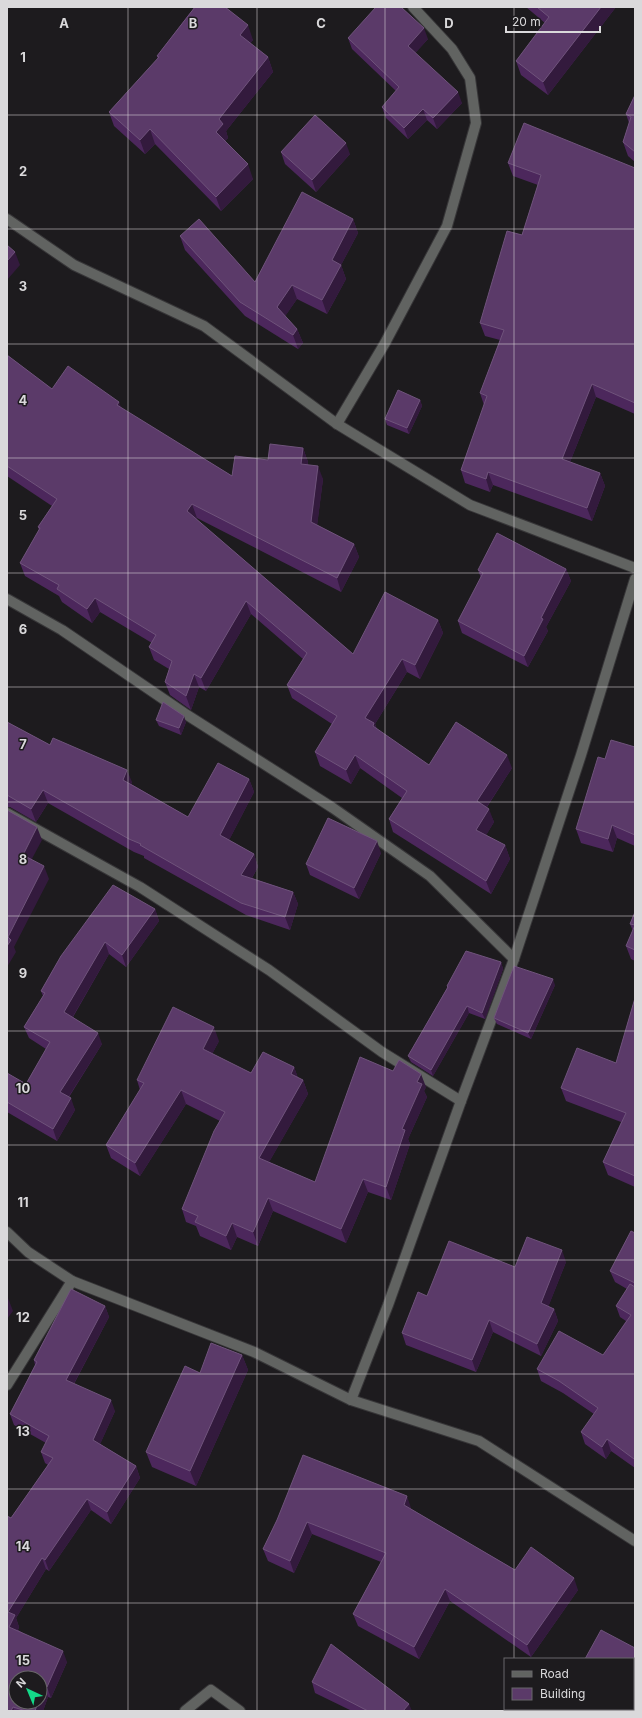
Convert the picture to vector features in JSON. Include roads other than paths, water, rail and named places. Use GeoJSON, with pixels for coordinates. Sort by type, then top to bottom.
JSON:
{"type":"FeatureCollection","features":[{"type":"Feature","properties":{"kind":"street"},"geometry":{"type":"LineString","coordinates":[[337,424],[385,343],[447,226],[476,123],[470,78],[452,49],[412,7]]}},
{"type":"Feature","properties":{"kind":"street"},"geometry":{"type":"LineString","coordinates":[[7,219],[74,265],[204,326],[337,424],[470,505],[635,568]]}},
{"type":"Feature","properties":{"kind":"street"},"geometry":{"type":"LineString","coordinates":[[351,1400],[388,1305],[461,1100],[514,959],[581,755],[635,579]]}},
{"type":"Feature","properties":{"kind":"street"},"geometry":{"type":"LineString","coordinates":[[7,599],[62,630],[184,713],[333,808],[430,876],[514,959]]}},
{"type":"Feature","properties":{"kind":"street"},"geometry":{"type":"LineString","coordinates":[[7,813],[140,886],[269,970],[382,1052],[461,1100]]}},
{"type":"Feature","properties":{"kind":"street"},"geometry":{"type":"LineString","coordinates":[[7,1232],[28,1252],[72,1281],[254,1352],[351,1400],[479,1441],[635,1541]]}},
{"type":"Feature","properties":{"kind":"street"},"geometry":{"type":"LineString","coordinates":[[7,1385],[72,1281]]}},
{"type":"Feature","properties":{"kind":"street"},"geometry":{"type":"LineString","coordinates":[[186,1711],[211,1690],[240,1711]]}}]}
